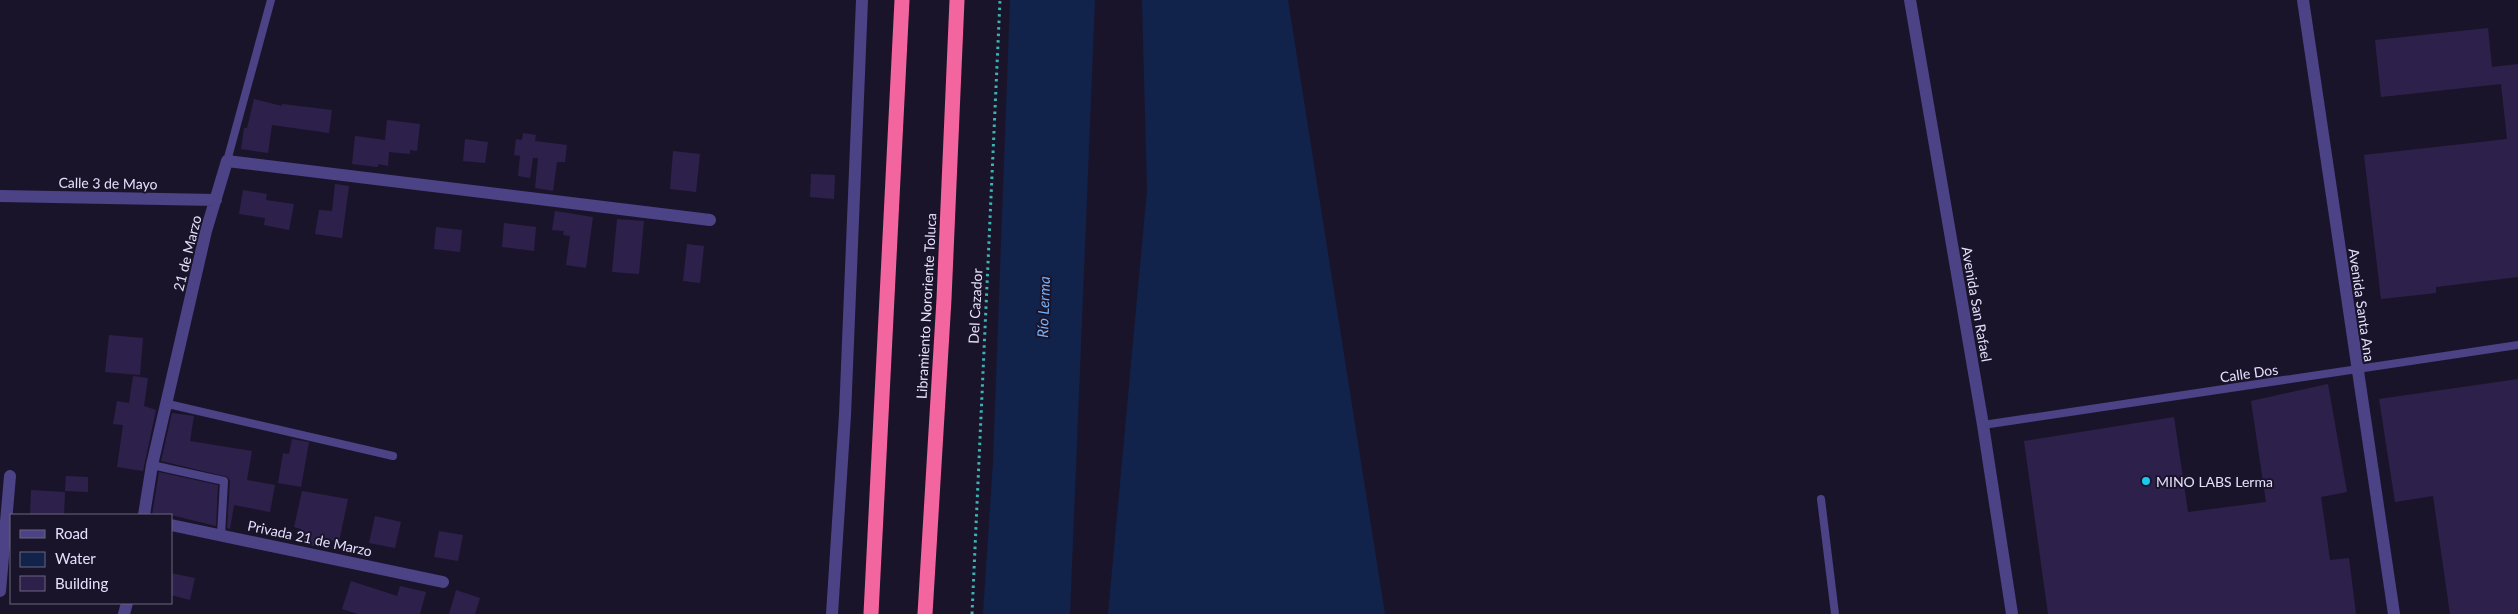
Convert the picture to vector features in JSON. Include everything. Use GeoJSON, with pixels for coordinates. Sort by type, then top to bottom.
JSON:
{"type":"FeatureCollection","features":[{"type":"Feature","properties":{"kind":"highway"},"geometry":{"type":"LineString","coordinates":[[871,614],[902,0]]}},
{"type":"Feature","properties":{"kind":"highway","name":"Libramiento Nororiente Toluca"},"geometry":{"type":"LineString","coordinates":[[925,614],[944,299],[957,0]]}},
{"type":"Feature","properties":{"kind":"street"},"geometry":{"type":"LineString","coordinates":[[832,614],[845,405],[862,0]]}},
{"type":"Feature","properties":{"kind":"street","name":"Avenida San Rafael"},"geometry":{"type":"LineString","coordinates":[[1910,0],[1983,425],[2012,614]]}},
{"type":"Feature","properties":{"kind":"street","name":"Avenida Santa Ana"},"geometry":{"type":"LineString","coordinates":[[2303,0],[2394,614]]}},
{"type":"Feature","properties":{"kind":"street","name":"21 de Marzo"},"geometry":{"type":"LineString","coordinates":[[144,514],[152,465],[168,404],[206,230],[227,161]]}},
{"type":"Feature","properties":{"kind":"street"},"geometry":{"type":"LineString","coordinates":[[227,161],[710,220]]}},
{"type":"Feature","properties":{"kind":"street","name":"Calle 3 de Mayo"},"geometry":{"type":"LineString","coordinates":[[0,196],[216,200]]}},
{"type":"Feature","properties":{"kind":"street"},"geometry":{"type":"LineString","coordinates":[[0,591],[10,476]]}},
{"type":"Feature","properties":{"kind":"street","name":"Privada 21 de Marzo"},"geometry":{"type":"LineString","coordinates":[[172,525],[443,582]]}},
{"type":"Feature","properties":{"kind":"lane","name":"21 de Marzo"},"geometry":{"type":"LineString","coordinates":[[227,161],[271,0]]}},
{"type":"Feature","properties":{"kind":"lane","name":"Calle Dos"},"geometry":{"type":"LineString","coordinates":[[1983,425],[2518,345]]}},
{"type":"Feature","properties":{"kind":"lane"},"geometry":{"type":"LineString","coordinates":[[168,404],[393,456]]}},
{"type":"Feature","properties":{"kind":"lane"},"geometry":{"type":"LineString","coordinates":[[152,465],[224,481],[221,535]]}},
{"type":"Feature","properties":{"kind":"lane"},"geometry":{"type":"LineString","coordinates":[[1821,499],[1835,614]]}},
{"type":"Feature","properties":{"kind":"path","name":"Del Cazador"},"geometry":{"type":"LineString","coordinates":[[972,614],[1000,0]]}},
{"type":"Feature","properties":{"kind":"water","name":"Río Lerma"},"geometry":{"type":"Polygon","coordinates":[[[1010,0],[1095,0],[1070,614],[983,614],[993,462],[1010,0]]]}},
{"type":"Feature","properties":{"kind":"water"},"geometry":{"type":"Polygon","coordinates":[[[1142,0],[1288,0],[1385,614],[1108,614],[1147,190],[1142,0]]]}},
{"type":"Feature","properties":{"kind":"building"},"geometry":{"type":"Polygon","coordinates":[[[2488,28],[2492,67],[2518,64],[2518,277],[2436,287],[2436,293],[2381,299],[2364,155],[2507,139],[2501,84],[2381,97],[2375,40],[2488,28]]]}},
{"type":"Feature","properties":{"kind":"building"},"geometry":{"type":"Polygon","coordinates":[[[254,99],[282,106],[282,104],[332,110],[329,133],[272,125],[268,153],[241,149],[244,128],[247,128],[254,99]]]}},
{"type":"Feature","properties":{"kind":"building"},"geometry":{"type":"Polygon","coordinates":[[[387,120],[420,124],[417,151],[410,150],[410,154],[389,152],[388,166],[378,164],[378,167],[352,164],[355,136],[385,140],[387,120]]]}},
{"type":"Feature","properties":{"kind":"building"},"geometry":{"type":"Polygon","coordinates":[[[523,133],[536,135],[535,141],[567,145],[565,162],[557,162],[553,191],[535,188],[538,158],[533,158],[530,178],[518,176],[520,156],[514,155],[516,139],[522,140],[523,133]]]}},
{"type":"Feature","properties":{"kind":"building"},"geometry":{"type":"Polygon","coordinates":[[[465,139],[488,142],[485,163],[463,161],[465,139]]]}},
{"type":"Feature","properties":{"kind":"building"},"geometry":{"type":"Polygon","coordinates":[[[673,151],[700,154],[696,192],[670,189],[673,151]]]}},
{"type":"Feature","properties":{"kind":"building"},"geometry":{"type":"Polygon","coordinates":[[[811,174],[835,175],[834,199],[810,197],[811,174]]]}},
{"type":"Feature","properties":{"kind":"building"},"geometry":{"type":"Polygon","coordinates":[[[335,184],[349,186],[342,238],[315,234],[319,210],[332,211],[335,184]]]}},
{"type":"Feature","properties":{"kind":"building"},"geometry":{"type":"Polygon","coordinates":[[[243,190],[267,194],[266,200],[294,204],[289,230],[264,225],[265,218],[239,214],[243,190]]]}},
{"type":"Feature","properties":{"kind":"building"},"geometry":{"type":"Polygon","coordinates":[[[555,211],[593,217],[586,268],[566,265],[570,236],[563,235],[564,231],[552,230],[555,211]]]}},
{"type":"Feature","properties":{"kind":"building"},"geometry":{"type":"Polygon","coordinates":[[[617,219],[644,221],[639,274],[612,272],[617,219]]]}},
{"type":"Feature","properties":{"kind":"building"},"geometry":{"type":"Polygon","coordinates":[[[504,223],[536,227],[534,251],[502,247],[504,223]]]}},
{"type":"Feature","properties":{"kind":"building"},"geometry":{"type":"Polygon","coordinates":[[[436,227],[462,230],[460,252],[434,249],[436,227]]]}},
{"type":"Feature","properties":{"kind":"building"},"geometry":{"type":"Polygon","coordinates":[[[687,244],[704,246],[700,283],[683,281],[687,244]]]}},
{"type":"Feature","properties":{"kind":"building"},"geometry":{"type":"Polygon","coordinates":[[[109,335],[143,338],[140,375],[105,372],[109,335]]]}},
{"type":"Feature","properties":{"kind":"building"},"geometry":{"type":"Polygon","coordinates":[[[133,376],[148,378],[144,406],[156,410],[143,471],[117,467],[123,425],[113,424],[117,401],[129,403],[133,376]]]}},
{"type":"Feature","properties":{"kind":"building"},"geometry":{"type":"Polygon","coordinates":[[[2518,379],[2518,614],[2450,614],[2433,496],[2395,502],[2379,399],[2518,379]]]}},
{"type":"Feature","properties":{"kind":"building"},"geometry":{"type":"Polygon","coordinates":[[[2328,384],[2347,492],[2321,497],[2330,560],[2349,558],[2356,614],[2048,614],[2024,441],[2174,417],[2188,512],[2266,502],[2251,401],[2328,384]]]}},
{"type":"Feature","properties":{"kind":"building"},"geometry":{"type":"Polygon","coordinates":[[[172,413],[194,416],[190,441],[252,451],[247,480],[275,485],[270,512],[234,505],[230,529],[227,528],[230,481],[228,477],[161,461],[172,413]]]}},
{"type":"Feature","properties":{"kind":"building"},"geometry":{"type":"Polygon","coordinates":[[[292,439],[309,442],[301,487],[278,483],[283,453],[289,454],[292,439]]]}},
{"type":"Feature","properties":{"kind":"building"},"geometry":{"type":"Polygon","coordinates":[[[159,472],[218,485],[216,526],[172,514],[152,514],[159,472]]]}},
{"type":"Feature","properties":{"kind":"building"},"geometry":{"type":"Polygon","coordinates":[[[66,476],[88,477],[88,492],[65,491],[66,476]]]}},
{"type":"Feature","properties":{"kind":"building"},"geometry":{"type":"Polygon","coordinates":[[[31,490],[65,492],[64,514],[30,514],[31,490]]]}},
{"type":"Feature","properties":{"kind":"building"},"geometry":{"type":"Polygon","coordinates":[[[302,491],[348,499],[339,542],[317,537],[315,546],[298,543],[301,529],[294,527],[302,491]]]}},
{"type":"Feature","properties":{"kind":"building"},"geometry":{"type":"Polygon","coordinates":[[[375,516],[401,522],[395,548],[369,543],[375,516]]]}},
{"type":"Feature","properties":{"kind":"building"},"geometry":{"type":"Polygon","coordinates":[[[439,531],[463,535],[458,561],[434,557],[439,531]]]}},
{"type":"Feature","properties":{"kind":"building"},"geometry":{"type":"Polygon","coordinates":[[[172,573],[195,578],[190,600],[172,595],[172,573]]]}},
{"type":"Feature","properties":{"kind":"building"},"geometry":{"type":"Polygon","coordinates":[[[351,581],[397,596],[400,586],[426,592],[420,614],[358,614],[342,609],[351,581]]]}},
{"type":"Feature","properties":{"kind":"building"},"geometry":{"type":"Polygon","coordinates":[[[456,590],[480,598],[475,614],[449,614],[456,590]]]}},
{"type":"Feature","properties":{"kind":"place","name":"MINO LABS Lerma"},"geometry":{"type":"Point","coordinates":[2146,481]}}]}
